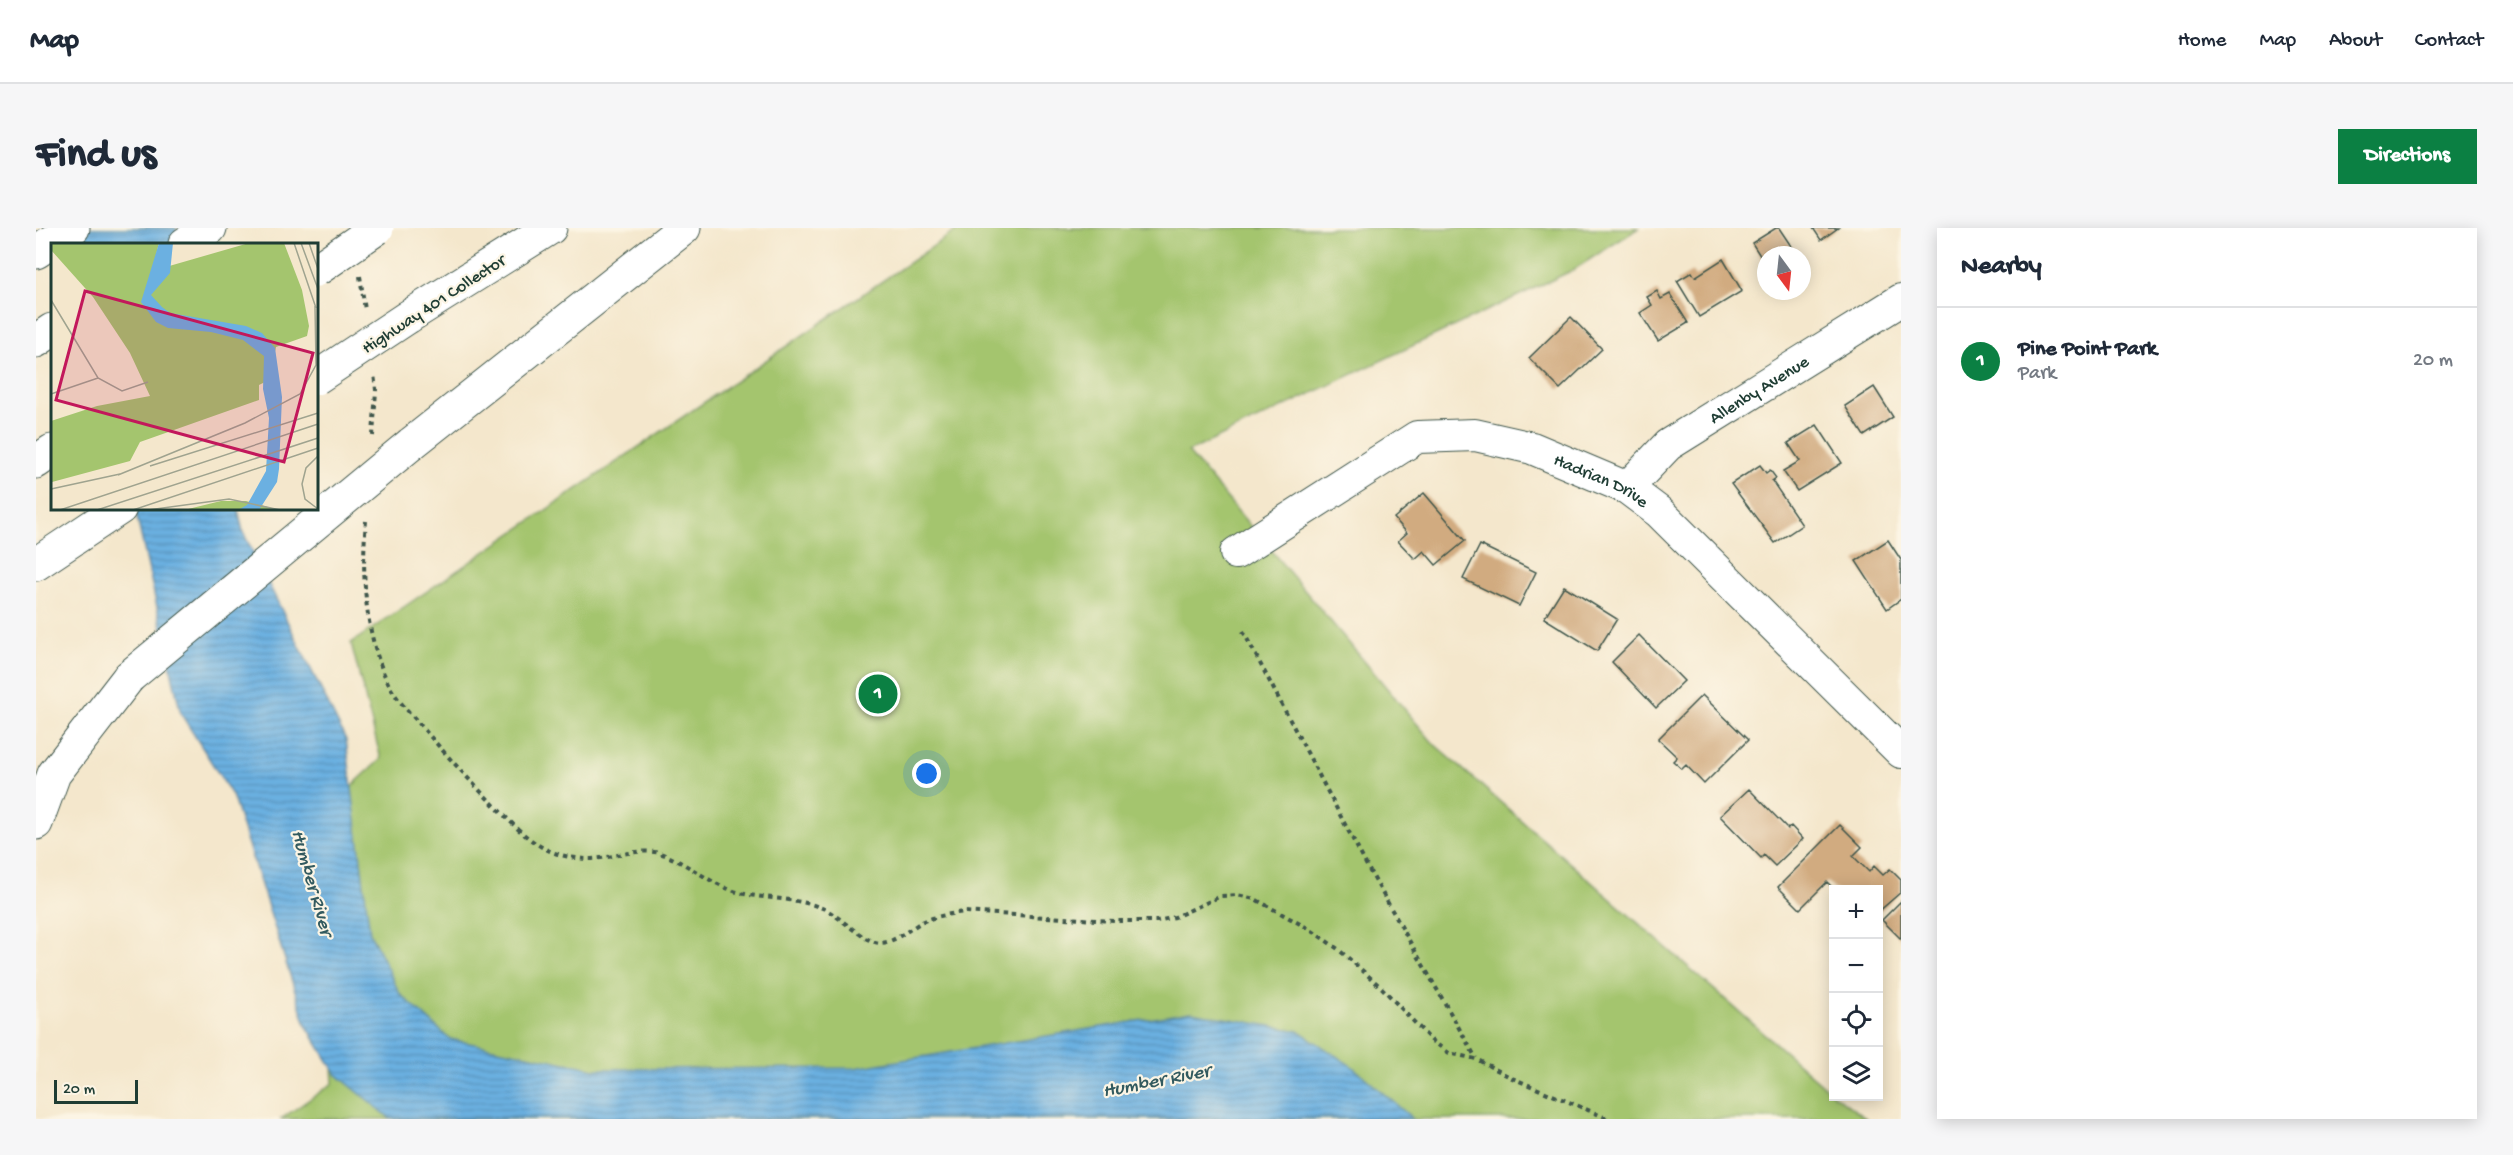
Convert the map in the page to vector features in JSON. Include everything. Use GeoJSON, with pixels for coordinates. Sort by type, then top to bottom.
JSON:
{"type":"FeatureCollection","features":[{"type":"Feature","properties":{"kind":"highway"},"geometry":{"type":"LineString","coordinates":[[36,252],[73,228]]}},
{"type":"Feature","properties":{"kind":"highway"},"geometry":{"type":"LineString","coordinates":[[187,243],[210,228]]}},
{"type":"Feature","properties":{"kind":"highway"},"geometry":{"type":"LineString","coordinates":[[318,269],[377,228]]}},
{"type":"Feature","properties":{"kind":"highway","name":"Highway 401 Collector"},"geometry":{"type":"LineString","coordinates":[[318,377],[550,228]]}},
{"type":"Feature","properties":{"kind":"highway"},"geometry":{"type":"LineString","coordinates":[[36,823],[54,774],[129,677],[411,444],[684,228]]}},
{"type":"Feature","properties":{"kind":"highway"},"geometry":{"type":"LineString","coordinates":[[36,341],[51,331]]}},
{"type":"Feature","properties":{"kind":"highway"},"geometry":{"type":"LineString","coordinates":[[36,462],[51,451]]}},
{"type":"Feature","properties":{"kind":"highway"},"geometry":{"type":"LineString","coordinates":[[38,562],[117,510]]}},
{"type":"Feature","properties":{"kind":"street","name":"Allenby Avenue"},"geometry":{"type":"LineString","coordinates":[[1627,488],[1668,445],[1901,300]]}},
{"type":"Feature","properties":{"kind":"street","name":"Hadrian Drive"},"geometry":{"type":"LineString","coordinates":[[1236,553],[1417,437],[1475,435],[1532,448],[1627,488],[1659,512],[1901,752]]}},
{"type":"Feature","properties":{"kind":"path"},"geometry":{"type":"LineString","coordinates":[[360,274],[366,321]]}},
{"type":"Feature","properties":{"kind":"path"},"geometry":{"type":"LineString","coordinates":[[373,367],[376,390],[373,444]]}},
{"type":"Feature","properties":{"kind":"path"},"geometry":{"type":"LineString","coordinates":[[366,513],[364,581],[377,656],[390,687],[473,783],[527,837],[545,849],[558,855],[589,859],[655,851],[739,893],[802,902],[824,908],[858,932],[882,943],[888,942],[923,922],[945,914],[964,912],[1114,921],[1157,921],[1175,917],[1221,896],[1237,895],[1276,909],[1311,930],[1382,988],[1431,1040],[1449,1053],[1476,1059],[1512,1078],[1610,1119]]}},
{"type":"Feature","properties":{"kind":"path"},"geometry":{"type":"LineString","coordinates":[[1243,631],[1368,868],[1476,1059]]}},
{"type":"Feature","properties":{"kind":"green space"},"geometry":{"type":"Polygon","coordinates":[[[960,228],[1639,228],[1573,270],[1188,452],[1434,744],[1829,1090],[1829,1101],[1842,1101],[1867,1119],[281,1119],[333,1083],[317,818],[381,759],[351,643],[960,228]]]}},
{"type":"Feature","properties":{"kind":"water"},"geometry":{"type":"Polygon","coordinates":[[[72,228],[176,228],[180,243],[76,243],[72,228]]]}},
{"type":"Feature","properties":{"kind":"water","name":"Humber River"},"geometry":{"type":"Polygon","coordinates":[[[135,510],[238,510],[243,532],[346,740],[370,933],[400,994],[450,1039],[595,1069],[855,1068],[1191,1012],[1299,1031],[1353,1067],[1413,1119],[391,1119],[336,1074],[306,1025],[232,795],[181,714],[135,510]]]}},
{"type":"Feature","properties":{"kind":"building"},"geometry":{"type":"Polygon","coordinates":[[[1779,228],[1791,246],[1757,246],[1757,251],[1752,243],[1779,228]]]}},
{"type":"Feature","properties":{"kind":"building"},"geometry":{"type":"Polygon","coordinates":[[[1813,228],[1838,228],[1821,240],[1813,228]]]}},
{"type":"Feature","properties":{"kind":"building"},"geometry":{"type":"Polygon","coordinates":[[[1723,259],[1742,291],[1699,317],[1677,281],[1692,272],[1695,277],[1723,259]]]}},
{"type":"Feature","properties":{"kind":"building"},"geometry":{"type":"Polygon","coordinates":[[[1657,291],[1661,299],[1670,294],[1688,323],[1658,341],[1640,313],[1652,305],[1647,297],[1657,291]]]}},
{"type":"Feature","properties":{"kind":"building"},"geometry":{"type":"Polygon","coordinates":[[[1571,317],[1602,349],[1560,389],[1529,358],[1571,317]]]}},
{"type":"Feature","properties":{"kind":"building"},"geometry":{"type":"Polygon","coordinates":[[[1874,387],[1893,417],[1864,436],[1845,406],[1874,387]]]}},
{"type":"Feature","properties":{"kind":"building"},"geometry":{"type":"Polygon","coordinates":[[[1817,425],[1842,463],[1797,491],[1783,471],[1800,461],[1788,443],[1817,425]]]}},
{"type":"Feature","properties":{"kind":"building"},"geometry":{"type":"Polygon","coordinates":[[[1760,465],[1766,473],[1770,470],[1776,478],[1772,481],[1802,525],[1775,543],[1731,484],[1760,465]]]}},
{"type":"Feature","properties":{"kind":"building"},"geometry":{"type":"Polygon","coordinates":[[[1424,493],[1465,541],[1436,565],[1424,551],[1415,559],[1398,541],[1407,533],[1394,518],[1424,493]]]}},
{"type":"Feature","properties":{"kind":"building"},"geometry":{"type":"Polygon","coordinates":[[[1888,540],[1901,560],[1901,599],[1887,609],[1856,561],[1888,540]]]}},
{"type":"Feature","properties":{"kind":"building"},"geometry":{"type":"Polygon","coordinates":[[[1480,545],[1536,572],[1519,606],[1463,579],[1480,545]]]}},
{"type":"Feature","properties":{"kind":"building"},"geometry":{"type":"Polygon","coordinates":[[[1564,586],[1617,619],[1597,651],[1544,618],[1564,586]]]}},
{"type":"Feature","properties":{"kind":"building"},"geometry":{"type":"Polygon","coordinates":[[[1639,635],[1684,681],[1656,708],[1612,662],[1639,635]]]}},
{"type":"Feature","properties":{"kind":"building"},"geometry":{"type":"Polygon","coordinates":[[[1702,695],[1748,740],[1704,784],[1686,765],[1682,769],[1673,761],[1677,757],[1658,739],[1702,695]]]}},
{"type":"Feature","properties":{"kind":"building"},"geometry":{"type":"Polygon","coordinates":[[[1749,789],[1788,829],[1791,826],[1803,839],[1775,866],[1764,855],[1761,858],[1720,816],[1749,789]]]}},
{"type":"Feature","properties":{"kind":"building"},"geometry":{"type":"Polygon","coordinates":[[[1840,825],[1862,847],[1853,856],[1869,872],[1874,866],[1883,875],[1890,869],[1901,880],[1901,892],[1883,908],[1883,885],[1830,885],[1827,882],[1800,909],[1778,887],[1840,825]]]}},
{"type":"Feature","properties":{"kind":"building"},"geometry":{"type":"Polygon","coordinates":[[[1901,901],[1901,939],[1883,921],[1901,901]]]}},
{"type":"Feature","properties":{"kind":"place","name":"Pine Point Park"},"geometry":{"type":"Point","coordinates":[878,694]}}]}
